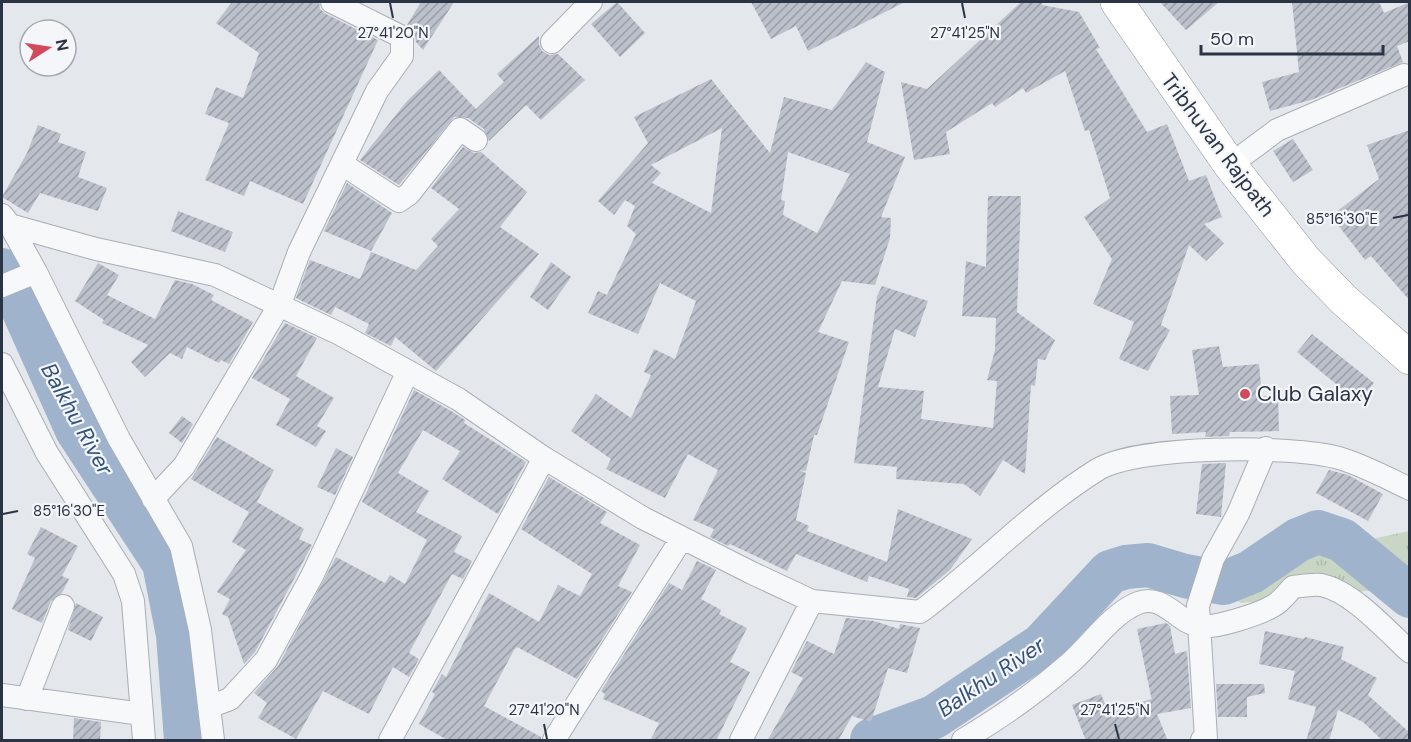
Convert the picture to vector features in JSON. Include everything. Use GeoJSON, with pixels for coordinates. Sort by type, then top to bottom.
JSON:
{"type":"FeatureCollection","features":[{"type":"Feature","properties":{"kind":"highway","name":"Tribhuvan Rajpath"},"geometry":{"type":"LineString","coordinates":[[1104,2],[1125,15],[1230,165],[1306,261],[1344,300],[1410,358]]}},
{"type":"Feature","properties":{"kind":"street"},"geometry":{"type":"LineString","coordinates":[[153,499],[184,466],[280,304],[299,252],[377,91],[402,56],[402,37],[332,2]]}},
{"type":"Feature","properties":{"kind":"street"},"geometry":{"type":"LineString","coordinates":[[552,42],[591,2]]}},
{"type":"Feature","properties":{"kind":"street"},"geometry":{"type":"LineString","coordinates":[[1230,165],[1277,130],[1404,75]]}},
{"type":"Feature","properties":{"kind":"street"},"geometry":{"type":"LineString","coordinates":[[342,164],[399,201],[409,194],[460,129],[476,140]]}},
{"type":"Feature","properties":{"kind":"street"},"geometry":{"type":"LineString","coordinates":[[6,220],[96,249],[215,275],[280,304],[458,399],[543,458],[643,518],[812,601],[920,612],[968,576],[1035,515],[1098,469],[1125,457],[1266,448],[1339,458],[1410,489]]}},
{"type":"Feature","properties":{"kind":"street"},"geometry":{"type":"LineString","coordinates":[[6,220],[30,274],[119,439],[181,546],[200,630],[213,741]]}},
{"type":"Feature","properties":{"kind":"street"},"geometry":{"type":"LineString","coordinates":[[2,286],[30,274]]}},
{"type":"Feature","properties":{"kind":"street"},"geometry":{"type":"LineString","coordinates":[[2,364],[47,453],[124,574],[133,601],[144,741]]}},
{"type":"Feature","properties":{"kind":"street"},"geometry":{"type":"LineString","coordinates":[[209,707],[230,699],[266,660],[312,576],[408,371]]}},
{"type":"Feature","properties":{"kind":"street"},"geometry":{"type":"LineString","coordinates":[[1202,741],[1206,739],[1198,616],[1213,559],[1238,514],[1266,448]]}},
{"type":"Feature","properties":{"kind":"street"},"geometry":{"type":"LineString","coordinates":[[390,741],[543,458]]}},
{"type":"Feature","properties":{"kind":"street"},"geometry":{"type":"LineString","coordinates":[[554,741],[682,538]]}},
{"type":"Feature","properties":{"kind":"street"},"geometry":{"type":"LineString","coordinates":[[963,741],[1053,677],[1087,648],[1116,618],[1136,604],[1148,601],[1198,616],[1212,626],[1274,606],[1293,587],[1320,585],[1338,592],[1364,610],[1410,652]]}},
{"type":"Feature","properties":{"kind":"street"},"geometry":{"type":"LineString","coordinates":[[741,741],[812,601]]}},
{"type":"Feature","properties":{"kind":"street"},"geometry":{"type":"LineString","coordinates":[[27,699],[63,606]]}},
{"type":"Feature","properties":{"kind":"street"},"geometry":{"type":"LineString","coordinates":[[2,695],[142,714]]}},
{"type":"Feature","properties":{"kind":"green space"},"geometry":{"type":"Polygon","coordinates":[[[1409,531],[1409,606],[1386,589],[1241,603],[1197,577],[1409,531]]]}},
{"type":"Feature","properties":{"kind":"building"},"geometry":{"type":"Polygon","coordinates":[[[232,2],[319,2],[320,9],[326,14],[378,40],[303,204],[250,181],[244,196],[205,180],[229,123],[205,114],[216,87],[243,98],[259,53],[216,23],[232,2]]]}},
{"type":"Feature","properties":{"kind":"building"},"geometry":{"type":"Polygon","coordinates":[[[421,2],[454,2],[423,50],[416,42],[414,30],[407,25],[421,2]]]}},
{"type":"Feature","properties":{"kind":"building"},"geometry":{"type":"Polygon","coordinates":[[[617,2],[645,33],[620,57],[591,24],[617,2]]]}},
{"type":"Feature","properties":{"kind":"building"},"geometry":{"type":"Polygon","coordinates":[[[751,2],[905,2],[808,51],[796,26],[771,39],[751,2]]]}},
{"type":"Feature","properties":{"kind":"building"},"geometry":{"type":"Polygon","coordinates":[[[1021,2],[1042,2],[1042,5],[1079,12],[1100,48],[1096,49],[1147,132],[1167,124],[1189,181],[1206,175],[1222,217],[1204,224],[1224,243],[1206,261],[1189,245],[1161,325],[1170,330],[1148,371],[1119,359],[1134,322],[1093,304],[1112,259],[1084,217],[1110,198],[1089,130],[1085,131],[1065,71],[1026,93],[1023,88],[995,107],[992,103],[946,132],[950,154],[914,160],[901,82],[927,89],[1021,2]]]}},
{"type":"Feature","properties":{"kind":"building"},"geometry":{"type":"Polygon","coordinates":[[[1160,2],[1219,2],[1186,30],[1160,2]]]}},
{"type":"Feature","properties":{"kind":"building"},"geometry":{"type":"Polygon","coordinates":[[[1292,2],[1379,2],[1384,13],[1410,2],[1410,41],[1397,46],[1403,62],[1311,100],[1270,111],[1262,82],[1299,72],[1292,2]]]}},
{"type":"Feature","properties":{"kind":"building"},"geometry":{"type":"Polygon","coordinates":[[[539,36],[542,51],[549,55],[558,54],[585,80],[541,120],[526,105],[489,141],[484,129],[468,118],[454,117],[399,185],[360,160],[407,101],[439,70],[476,109],[504,82],[497,74],[539,36]]]}},
{"type":"Feature","properties":{"kind":"building"},"geometry":{"type":"Polygon","coordinates":[[[866,62],[885,72],[867,142],[905,157],[881,217],[891,218],[890,238],[875,285],[842,281],[818,332],[849,342],[817,435],[814,435],[806,471],[799,470],[806,473],[796,520],[809,526],[807,531],[887,562],[898,509],[972,539],[950,570],[916,598],[907,597],[909,589],[869,576],[867,582],[796,554],[787,571],[730,544],[728,546],[710,537],[714,529],[693,520],[718,470],[688,454],[665,498],[606,469],[611,459],[571,431],[596,394],[631,418],[651,375],[644,372],[654,349],[675,359],[696,301],[660,283],[638,334],[588,313],[598,291],[607,295],[636,234],[627,226],[635,206],[625,200],[614,215],[598,201],[648,143],[634,117],[711,79],[770,153],[784,97],[832,110],[866,62]],[[722,128],[651,165],[661,173],[652,183],[711,213],[722,128]],[[788,152],[781,200],[785,201],[783,215],[817,233],[850,174],[788,152]]]}},
{"type":"Feature","properties":{"kind":"building"},"geometry":{"type":"Polygon","coordinates":[[[38,125],[61,134],[58,142],[86,152],[78,177],[107,188],[98,211],[40,193],[28,213],[2,197],[27,153],[38,125]]]}},
{"type":"Feature","properties":{"kind":"building"},"geometry":{"type":"Polygon","coordinates":[[[1410,130],[1410,301],[1371,256],[1365,260],[1331,216],[1379,179],[1367,145],[1410,130]]]}},
{"type":"Feature","properties":{"kind":"building"},"geometry":{"type":"Polygon","coordinates":[[[1293,139],[1313,170],[1293,182],[1273,151],[1293,139]]]}},
{"type":"Feature","properties":{"kind":"building"},"geometry":{"type":"Polygon","coordinates":[[[463,147],[474,153],[481,152],[527,192],[500,227],[539,254],[436,371],[395,337],[391,346],[365,333],[369,324],[335,307],[331,315],[296,298],[310,260],[360,279],[371,252],[416,270],[438,246],[431,239],[459,209],[431,188],[463,147]]]}},
{"type":"Feature","properties":{"kind":"building"},"geometry":{"type":"Polygon","coordinates":[[[347,183],[392,213],[371,251],[324,231],[347,183]]]}},
{"type":"Feature","properties":{"kind":"building"},"geometry":{"type":"Polygon","coordinates":[[[988,196],[1021,196],[1017,312],[1055,340],[1045,360],[1038,359],[1035,386],[1031,385],[1025,474],[1003,460],[980,496],[964,484],[896,479],[897,467],[854,463],[877,296],[882,286],[928,301],[915,337],[895,329],[878,387],[924,391],[921,419],[993,428],[997,381],[987,380],[995,350],[996,318],[962,316],[966,261],[986,267],[988,196]]]}},
{"type":"Feature","properties":{"kind":"building"},"geometry":{"type":"Polygon","coordinates":[[[178,211],[233,232],[225,252],[171,231],[178,211]]]}},
{"type":"Feature","properties":{"kind":"building"},"geometry":{"type":"Polygon","coordinates":[[[551,262],[571,277],[548,310],[530,297],[551,262]]]}},
{"type":"Feature","properties":{"kind":"building"},"geometry":{"type":"Polygon","coordinates":[[[98,263],[119,275],[107,295],[155,319],[175,280],[192,284],[214,295],[211,300],[253,322],[229,364],[221,360],[219,363],[187,347],[182,359],[170,353],[145,377],[131,362],[148,345],[102,323],[104,320],[75,301],[98,263]]]}},
{"type":"Feature","properties":{"kind":"building"},"geometry":{"type":"Polygon","coordinates":[[[285,323],[317,338],[296,376],[334,398],[317,426],[326,431],[316,447],[276,425],[290,399],[252,378],[285,323]]]}},
{"type":"Feature","properties":{"kind":"building"},"geometry":{"type":"Polygon","coordinates":[[[1312,334],[1374,383],[1358,402],[1297,352],[1312,334]]]}},
{"type":"Feature","properties":{"kind":"building"},"geometry":{"type":"Polygon","coordinates":[[[1219,346],[1223,367],[1259,364],[1262,396],[1278,396],[1279,431],[1230,432],[1229,436],[1205,437],[1206,432],[1172,434],[1170,396],[1199,395],[1192,350],[1219,346]]]}},
{"type":"Feature","properties":{"kind":"building"},"geometry":{"type":"Polygon","coordinates":[[[414,390],[465,420],[464,423],[526,462],[498,514],[442,479],[460,451],[423,430],[398,473],[429,491],[416,512],[462,536],[454,552],[472,561],[463,579],[452,574],[409,653],[419,659],[409,677],[393,667],[369,714],[323,691],[296,739],[258,718],[267,703],[254,693],[278,666],[336,557],[385,583],[390,575],[405,584],[427,540],[362,502],[414,390]]]}},
{"type":"Feature","properties":{"kind":"building"},"geometry":{"type":"Polygon","coordinates":[[[182,416],[193,424],[182,443],[169,433],[182,416]]]}},
{"type":"Feature","properties":{"kind":"building"},"geometry":{"type":"Polygon","coordinates":[[[217,437],[274,470],[257,502],[304,529],[299,539],[312,545],[255,652],[244,664],[228,617],[222,614],[230,599],[217,592],[246,550],[232,542],[249,512],[191,479],[217,437]]]}},
{"type":"Feature","properties":{"kind":"building"},"geometry":{"type":"Polygon","coordinates":[[[336,448],[353,457],[335,495],[317,487],[336,448]]]}},
{"type":"Feature","properties":{"kind":"building"},"geometry":{"type":"Polygon","coordinates":[[[1226,463],[1221,517],[1196,514],[1202,464],[1226,463]]]}},
{"type":"Feature","properties":{"kind":"building"},"geometry":{"type":"Polygon","coordinates":[[[1329,470],[1348,475],[1383,494],[1368,521],[1316,493],[1329,470]]]}},
{"type":"Feature","properties":{"kind":"building"},"geometry":{"type":"Polygon","coordinates":[[[549,477],[607,512],[600,523],[640,545],[618,586],[632,592],[577,679],[517,647],[514,650],[484,706],[541,737],[541,741],[449,741],[419,724],[435,694],[432,692],[442,674],[446,677],[489,593],[539,622],[558,585],[580,596],[592,574],[521,529],[549,477]]]}},
{"type":"Feature","properties":{"kind":"building"},"geometry":{"type":"Polygon","coordinates":[[[41,527],[78,546],[62,576],[69,579],[62,593],[51,601],[42,623],[12,609],[35,558],[27,554],[41,527]]]}},
{"type":"Feature","properties":{"kind":"building"},"geometry":{"type":"Polygon","coordinates":[[[697,561],[716,570],[701,599],[721,610],[719,614],[747,628],[730,662],[750,672],[716,741],[650,741],[659,723],[603,699],[605,694],[601,691],[669,583],[682,590],[697,561]]]}},
{"type":"Feature","properties":{"kind":"building"},"geometry":{"type":"Polygon","coordinates":[[[76,603],[103,617],[91,641],[68,630],[76,603]]]}},
{"type":"Feature","properties":{"kind":"building"},"geometry":{"type":"Polygon","coordinates":[[[846,618],[874,621],[899,629],[900,624],[920,628],[907,673],[888,668],[871,722],[852,716],[838,741],[767,741],[803,678],[791,672],[807,641],[834,654],[846,618]]]}},
{"type":"Feature","properties":{"kind":"building"},"geometry":{"type":"Polygon","coordinates":[[[1166,623],[1170,626],[1175,654],[1187,651],[1191,708],[1157,714],[1168,741],[1086,741],[1072,705],[1101,694],[1109,714],[1151,699],[1152,701],[1137,629],[1166,623]]]}},
{"type":"Feature","properties":{"kind":"building"},"geometry":{"type":"Polygon","coordinates":[[[1265,631],[1304,639],[1305,637],[1344,647],[1341,659],[1377,678],[1368,695],[1410,733],[1410,741],[1383,741],[1363,722],[1338,710],[1329,741],[1306,741],[1316,707],[1288,699],[1295,671],[1259,664],[1265,631]]]}},
{"type":"Feature","properties":{"kind":"building"},"geometry":{"type":"Polygon","coordinates":[[[1216,684],[1264,684],[1265,693],[1247,697],[1247,717],[1218,717],[1216,684]]]}},
{"type":"Feature","properties":{"kind":"building"},"geometry":{"type":"Polygon","coordinates":[[[74,718],[101,722],[100,741],[73,741],[74,718]]]}},
{"type":"Feature","properties":{"kind":"waterway","name":"Balkhu River"},"geometry":{"type":"LineString","coordinates":[[2,270],[22,307],[77,430],[164,563],[178,635],[186,740]]}},
{"type":"Feature","properties":{"kind":"waterway","name":"Balkhu River"},"geometry":{"type":"LineString","coordinates":[[872,740],[934,717],[1042,645],[1110,572],[1126,567],[1148,565],[1185,576],[1224,583],[1251,572],[1298,540],[1318,532],[1342,540],[1410,596]]}},
{"type":"Feature","properties":{"kind":"place","name":"Club Galaxy"},"geometry":{"type":"Point","coordinates":[1245,394]}}]}
